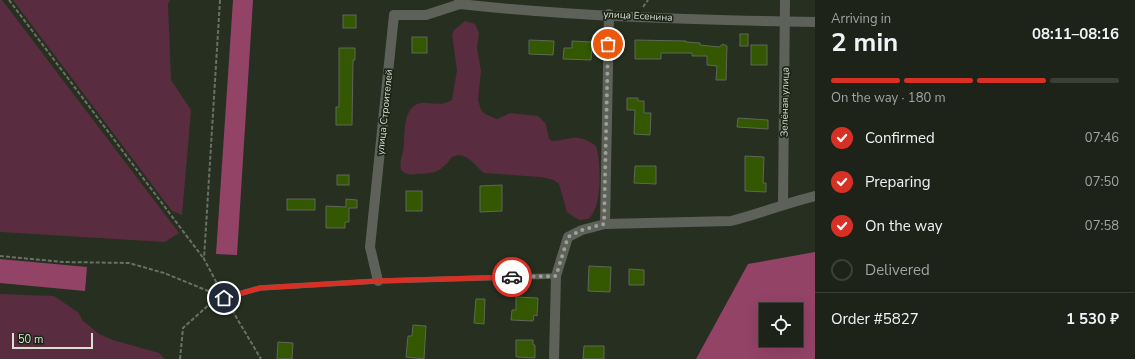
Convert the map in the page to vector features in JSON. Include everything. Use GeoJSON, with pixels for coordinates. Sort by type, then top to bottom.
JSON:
{"type":"FeatureCollection","features":[{"type":"Feature","properties":{"kind":"street","name":"Зелёная улица"},"geometry":{"type":"LineString","coordinates":[[783,204],[785,0]]}},
{"type":"Feature","properties":{"kind":"street","name":"улица Есенина"},"geometry":{"type":"LineString","coordinates":[[460,2],[505,9],[815,22]]}},
{"type":"Feature","properties":{"kind":"street","name":"улица Строителей"},"geometry":{"type":"LineString","coordinates":[[378,281],[370,247],[394,15],[426,15],[460,2]]}},
{"type":"Feature","properties":{"kind":"street"},"geometry":{"type":"LineString","coordinates":[[604,224],[609,14]]}},
{"type":"Feature","properties":{"kind":"street"},"geometry":{"type":"LineString","coordinates":[[554,359],[556,276],[568,237],[582,230],[604,224],[731,221],[751,216],[783,204],[815,196]]}},
{"type":"Feature","properties":{"kind":"lane"},"geometry":{"type":"LineString","coordinates":[[224,298],[260,288],[378,281],[556,276]]}},
{"type":"Feature","properties":{"kind":"path"},"geometry":{"type":"LineString","coordinates":[[9,0],[204,259],[224,298],[261,359]]}},
{"type":"Feature","properties":{"kind":"path"},"geometry":{"type":"LineString","coordinates":[[204,259],[220,0]]}},
{"type":"Feature","properties":{"kind":"path"},"geometry":{"type":"LineString","coordinates":[[0,256],[63,262],[129,263],[164,273],[224,298]]}},
{"type":"Feature","properties":{"kind":"path"},"geometry":{"type":"LineString","coordinates":[[180,359],[183,328],[210,303],[224,298]]}},
{"type":"Feature","properties":{"kind":"shaded area"},"geometry":{"type":"Polygon","coordinates":[[[0,0],[2,0],[179,233],[165,242],[0,232],[0,0]]]}},
{"type":"Feature","properties":{"kind":"shaded area"},"geometry":{"type":"Polygon","coordinates":[[[13,0],[170,0],[168,4],[171,80],[191,110],[182,215],[172,211],[13,0]]]}},
{"type":"Feature","properties":{"kind":"shaded area"},"geometry":{"type":"Polygon","coordinates":[[[233,0],[253,0],[237,255],[216,254],[233,0]]]}},
{"type":"Feature","properties":{"kind":"shaded area"},"geometry":{"type":"Polygon","coordinates":[[[465,21],[475,24],[479,33],[477,48],[481,71],[478,100],[481,110],[485,114],[497,119],[510,113],[538,116],[546,124],[549,139],[552,141],[579,138],[584,139],[596,146],[598,153],[600,184],[596,205],[593,213],[588,219],[579,220],[567,212],[559,184],[554,180],[541,177],[484,173],[466,157],[457,155],[452,157],[437,171],[406,174],[401,170],[406,122],[410,110],[420,103],[440,104],[452,100],[457,70],[452,34],[454,30],[465,21]]]}},
{"type":"Feature","properties":{"kind":"shaded area"},"geometry":{"type":"Polygon","coordinates":[[[815,252],[815,359],[696,359],[748,264],[815,252]]]}},
{"type":"Feature","properties":{"kind":"shaded area"},"geometry":{"type":"Polygon","coordinates":[[[0,259],[87,267],[85,291],[0,283],[0,259]]]}},
{"type":"Feature","properties":{"kind":"shaded area"},"geometry":{"type":"Polygon","coordinates":[[[0,294],[54,296],[79,313],[82,320],[99,334],[113,340],[159,353],[165,359],[0,359],[0,294]]]}},
{"type":"Feature","properties":{"kind":"building"},"geometry":{"type":"Polygon","coordinates":[[[343,15],[356,15],[356,28],[343,28],[343,15]]]}},
{"type":"Feature","properties":{"kind":"building"},"geometry":{"type":"Polygon","coordinates":[[[740,34],[748,34],[748,46],[740,46],[740,34]]]}},
{"type":"Feature","properties":{"kind":"building"},"geometry":{"type":"Polygon","coordinates":[[[412,37],[427,37],[427,53],[412,53],[412,37]]]}},
{"type":"Feature","properties":{"kind":"building"},"geometry":{"type":"Polygon","coordinates":[[[529,40],[554,41],[553,55],[529,54],[529,40]]]}},
{"type":"Feature","properties":{"kind":"building"},"geometry":{"type":"Polygon","coordinates":[[[635,40],[686,41],[700,43],[700,45],[719,47],[723,44],[727,46],[726,80],[716,80],[717,66],[707,65],[707,56],[692,56],[692,53],[661,53],[661,59],[635,59],[635,40]]]}},
{"type":"Feature","properties":{"kind":"building"},"geometry":{"type":"Polygon","coordinates":[[[572,41],[592,42],[591,60],[563,59],[564,48],[572,48],[572,41]]]}},
{"type":"Feature","properties":{"kind":"building"},"geometry":{"type":"Polygon","coordinates":[[[751,45],[767,45],[767,65],[751,65],[751,45]]]}},
{"type":"Feature","properties":{"kind":"building"},"geometry":{"type":"Polygon","coordinates":[[[339,48],[355,48],[355,60],[353,60],[352,125],[336,125],[336,107],[339,107],[339,48]]]}},
{"type":"Feature","properties":{"kind":"building"},"geometry":{"type":"Polygon","coordinates":[[[627,98],[638,98],[638,101],[644,101],[644,113],[651,113],[650,135],[634,134],[635,110],[627,110],[627,98]]]}},
{"type":"Feature","properties":{"kind":"building"},"geometry":{"type":"Polygon","coordinates":[[[738,118],[768,120],[768,129],[737,127],[738,118]]]}},
{"type":"Feature","properties":{"kind":"building"},"geometry":{"type":"Polygon","coordinates":[[[745,156],[764,157],[763,183],[766,183],[766,192],[745,191],[745,156]]]}},
{"type":"Feature","properties":{"kind":"building"},"geometry":{"type":"Polygon","coordinates":[[[635,166],[656,166],[656,184],[634,183],[635,166]]]}},
{"type":"Feature","properties":{"kind":"building"},"geometry":{"type":"Polygon","coordinates":[[[337,175],[349,175],[349,185],[337,185],[337,175]]]}},
{"type":"Feature","properties":{"kind":"building"},"geometry":{"type":"Polygon","coordinates":[[[502,185],[502,211],[480,212],[480,186],[502,185]]]}},
{"type":"Feature","properties":{"kind":"building"},"geometry":{"type":"Polygon","coordinates":[[[406,191],[422,191],[422,211],[406,211],[406,191]]]}},
{"type":"Feature","properties":{"kind":"building"},"geometry":{"type":"Polygon","coordinates":[[[287,199],[315,199],[315,210],[287,210],[287,199]]]}},
{"type":"Feature","properties":{"kind":"building"},"geometry":{"type":"Polygon","coordinates":[[[346,199],[357,200],[357,208],[349,208],[349,222],[345,222],[345,228],[326,228],[326,206],[346,207],[346,199]]]}},
{"type":"Feature","properties":{"kind":"building"},"geometry":{"type":"Polygon","coordinates":[[[589,266],[611,267],[610,292],[588,291],[589,266]]]}},
{"type":"Feature","properties":{"kind":"building"},"geometry":{"type":"Polygon","coordinates":[[[629,269],[644,270],[644,285],[629,285],[629,269]]]}},
{"type":"Feature","properties":{"kind":"building"},"geometry":{"type":"Polygon","coordinates":[[[516,297],[538,298],[537,316],[534,315],[533,321],[511,320],[512,310],[516,310],[516,297]]]}},
{"type":"Feature","properties":{"kind":"building"},"geometry":{"type":"Polygon","coordinates":[[[476,299],[485,299],[484,324],[474,323],[476,299]]]}},
{"type":"Feature","properties":{"kind":"building"},"geometry":{"type":"Polygon","coordinates":[[[413,325],[426,326],[424,359],[406,357],[408,336],[412,336],[413,325]]]}},
{"type":"Feature","properties":{"kind":"building"},"geometry":{"type":"Polygon","coordinates":[[[516,340],[533,340],[533,345],[535,345],[535,358],[516,357],[516,340]]]}},
{"type":"Feature","properties":{"kind":"building"},"geometry":{"type":"Polygon","coordinates":[[[278,342],[293,343],[292,359],[277,359],[278,342]]]}},
{"type":"Feature","properties":{"kind":"building"},"geometry":{"type":"Polygon","coordinates":[[[584,346],[604,346],[604,359],[583,359],[584,346]]]}},
{"type":"Feature","properties":{"kind":"way so far"},"geometry":{"type":"LineString","coordinates":[[512,277],[556,276],[568,237],[582,230],[604,224],[608,44]]}},
{"type":"Feature","properties":{"kind":"route"},"geometry":{"type":"LineString","coordinates":[[224,298],[260,288],[378,281],[512,277]]}}]}
